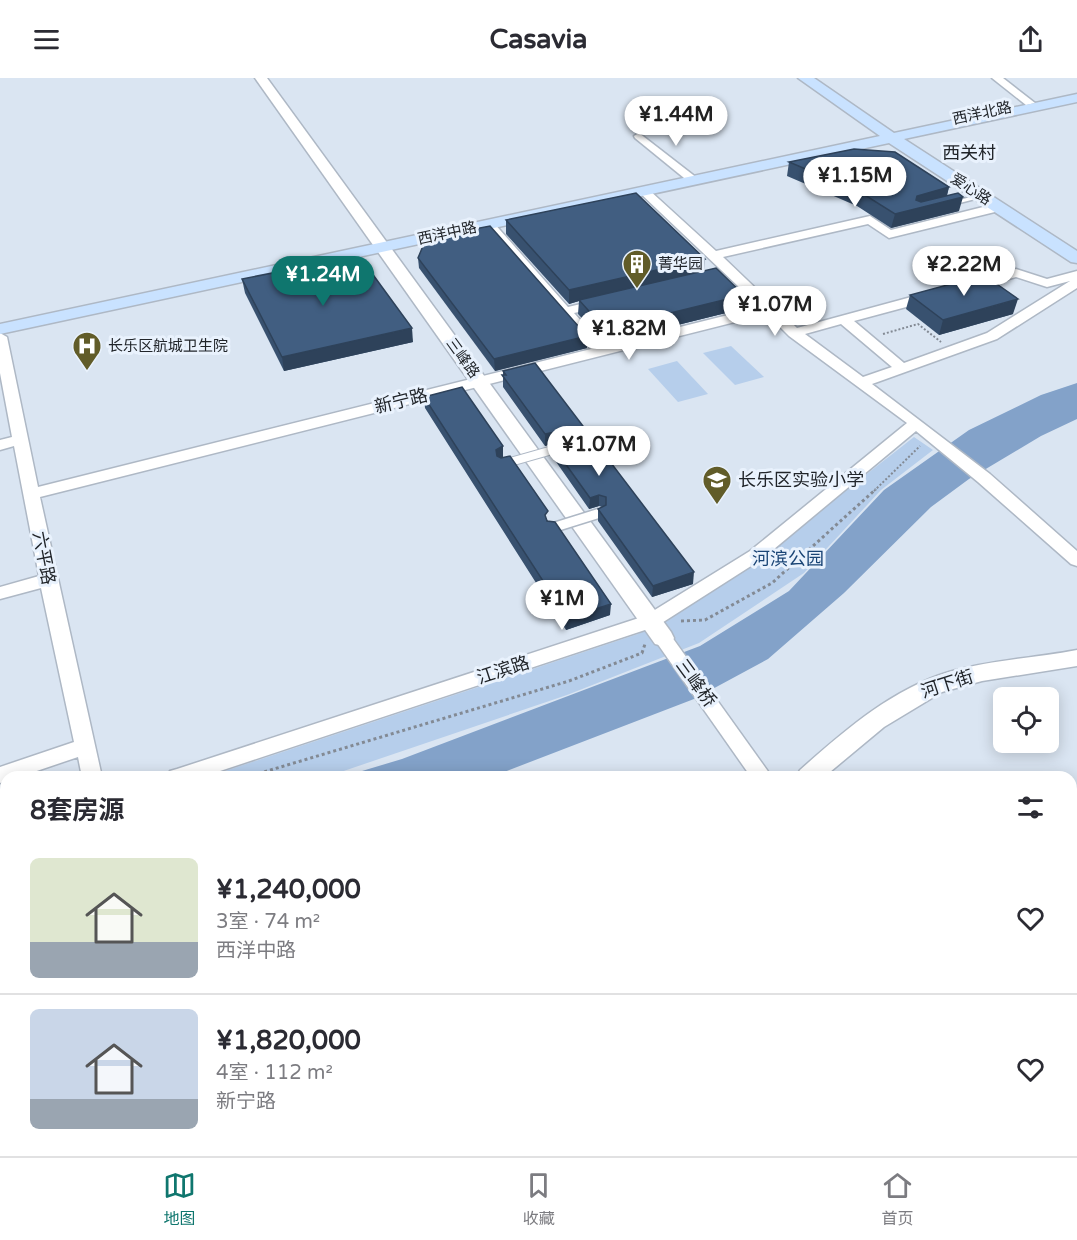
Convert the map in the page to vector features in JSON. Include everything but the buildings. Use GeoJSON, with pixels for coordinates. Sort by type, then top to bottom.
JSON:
{"type":"FeatureCollection","features":[{"type":"Feature","properties":{"kind":"main road","name":"爱心路"},"geometry":{"type":"LineString","coordinates":[[805,78],[1077,247]]}},
{"type":"Feature","properties":{"kind":"main road","name":"爱心路"},"geometry":{"type":"LineString","coordinates":[[816,78],[981,196],[1077,258]]}},
{"type":"Feature","properties":{"kind":"main road","name":"西洋北路"},"geometry":{"type":"LineString","coordinates":[[894,135],[1077,93]]}},
{"type":"Feature","properties":{"kind":"main road","name":"西洋北路"},"geometry":{"type":"LineString","coordinates":[[894,135],[1077,98]]}},
{"type":"Feature","properties":{"kind":"main road","name":"西洋中路"},"geometry":{"type":"LineString","coordinates":[[0,329],[380,244],[894,135]]}},
{"type":"Feature","properties":{"kind":"main road","name":"西洋中路"},"geometry":{"type":"LineString","coordinates":[[0,321],[488,224],[644,191],[690,177]]}},
{"type":"Feature","properties":{"kind":"street","name":"三峰路"},"geometry":{"type":"LineString","coordinates":[[261,78],[663,638]]}},
{"type":"Feature","properties":{"kind":"street"},"geometry":{"type":"LineString","coordinates":[[997,78],[1030,103]]}},
{"type":"Feature","properties":{"kind":"street"},"geometry":{"type":"LineString","coordinates":[[1002,78],[1019,92],[1016,93]]}},
{"type":"Feature","properties":{"kind":"street"},"geometry":{"type":"LineString","coordinates":[[639,136],[690,177]]}},
{"type":"Feature","properties":{"kind":"street"},"geometry":{"type":"LineString","coordinates":[[644,191],[714,255],[727,273],[770,309],[794,333],[916,423],[984,478],[1077,560]]}},
{"type":"Feature","properties":{"kind":"street"},"geometry":{"type":"LineString","coordinates":[[714,255],[870,220],[889,234],[999,207]]}},
{"type":"Feature","properties":{"kind":"street"},"geometry":{"type":"LineString","coordinates":[[488,224],[601,352]]}},
{"type":"Feature","properties":{"kind":"street"},"geometry":{"type":"LineString","coordinates":[[794,333],[1016,273],[1047,283],[1077,275]]}},
{"type":"Feature","properties":{"kind":"street"},"geometry":{"type":"LineString","coordinates":[[861,383],[992,336],[1077,282]]}},
{"type":"Feature","properties":{"kind":"street"},"geometry":{"type":"LineString","coordinates":[[566,311],[610,301]]}},
{"type":"Feature","properties":{"kind":"street","name":"新宁路"},"geometry":{"type":"LineString","coordinates":[[32,494],[770,309]]}},
{"type":"Feature","properties":{"kind":"street"},"geometry":{"type":"LineString","coordinates":[[844,320],[902,368]]}},
{"type":"Feature","properties":{"kind":"street","name":"六平路"},"geometry":{"type":"LineString","coordinates":[[0,337],[48,580],[90,771]]}},
{"type":"Feature","properties":{"kind":"street","name":"江滨路"},"geometry":{"type":"LineString","coordinates":[[195,771],[651,621],[756,555],[916,423]]}},
{"type":"Feature","properties":{"kind":"street"},"geometry":{"type":"LineString","coordinates":[[0,445],[20,440]]}},
{"type":"Feature","properties":{"kind":"street"},"geometry":{"type":"LineString","coordinates":[[0,593],[48,580]]}},
{"type":"Feature","properties":{"kind":"street","name":"三峰桥"},"geometry":{"type":"LineString","coordinates":[[663,638],[758,771]]}},
{"type":"Feature","properties":{"kind":"street","name":"河下街"},"geometry":{"type":"LineString","coordinates":[[815,771],[903,703],[930,687],[1000,669],[1077,658]]}},
{"type":"Feature","properties":{"kind":"street"},"geometry":{"type":"LineString","coordinates":[[12,771],[84,747]]}},
{"type":"Feature","properties":{"kind":"lane"},"geometry":{"type":"LineString","coordinates":[[949,204],[981,196]]}},
{"type":"Feature","properties":{"kind":"lane"},"geometry":{"type":"LineString","coordinates":[[502,464],[556,449]]}},
{"type":"Feature","properties":{"kind":"lane"},"geometry":{"type":"LineString","coordinates":[[552,528],[600,513]]}},
{"type":"Feature","properties":{"kind":"path"},"geometry":{"type":"LineString","coordinates":[[866,339],[918,324],[952,350]]}},
{"type":"Feature","properties":{"kind":"path"},"geometry":{"type":"LineString","coordinates":[[267,771],[569,681],[642,653],[651,621],[705,620],[772,583],[847,517],[923,444],[916,423]]}},
{"type":"Feature","properties":{"kind":"green space"},"geometry":{"type":"Polygon","coordinates":[[[731,346],[764,377],[735,385],[703,353],[731,346]]]}},
{"type":"Feature","properties":{"kind":"green space"},"geometry":{"type":"Polygon","coordinates":[[[677,361],[708,394],[678,402],[648,369],[677,361]]]}},
{"type":"Feature","properties":{"kind":"green space","name":"河滨公园"},"geometry":{"type":"Polygon","coordinates":[[[914,437],[933,450],[881,490],[804,573],[699,643],[567,695],[344,771],[225,771],[638,634],[679,613],[808,520],[914,437]]]}},
{"type":"Feature","properties":{"kind":"shaded area"},"geometry":{"type":"Polygon","coordinates":[[[1077,383],[1077,419],[1041,436],[969,479],[931,507],[844,593],[768,659],[694,699],[507,771],[362,771],[402,759],[700,646],[789,591],[884,490],[969,430],[1041,395],[1077,383]]]}},
{"type":"Feature","properties":{"kind":"place","name":"菁华园"},"geometry":{"type":"Point","coordinates":[637,290]}},
{"type":"Feature","properties":{"kind":"place","name":"长乐区航城卫生院"},"geometry":{"type":"Point","coordinates":[87,372]}},
{"type":"Feature","properties":{"kind":"place","name":"长乐区实验小学"},"geometry":{"type":"Point","coordinates":[717,506]}},
{"type":"Feature","properties":{"kind":"district","name":"西关村"},"geometry":{"type":"Point","coordinates":[969,153]}}]}
